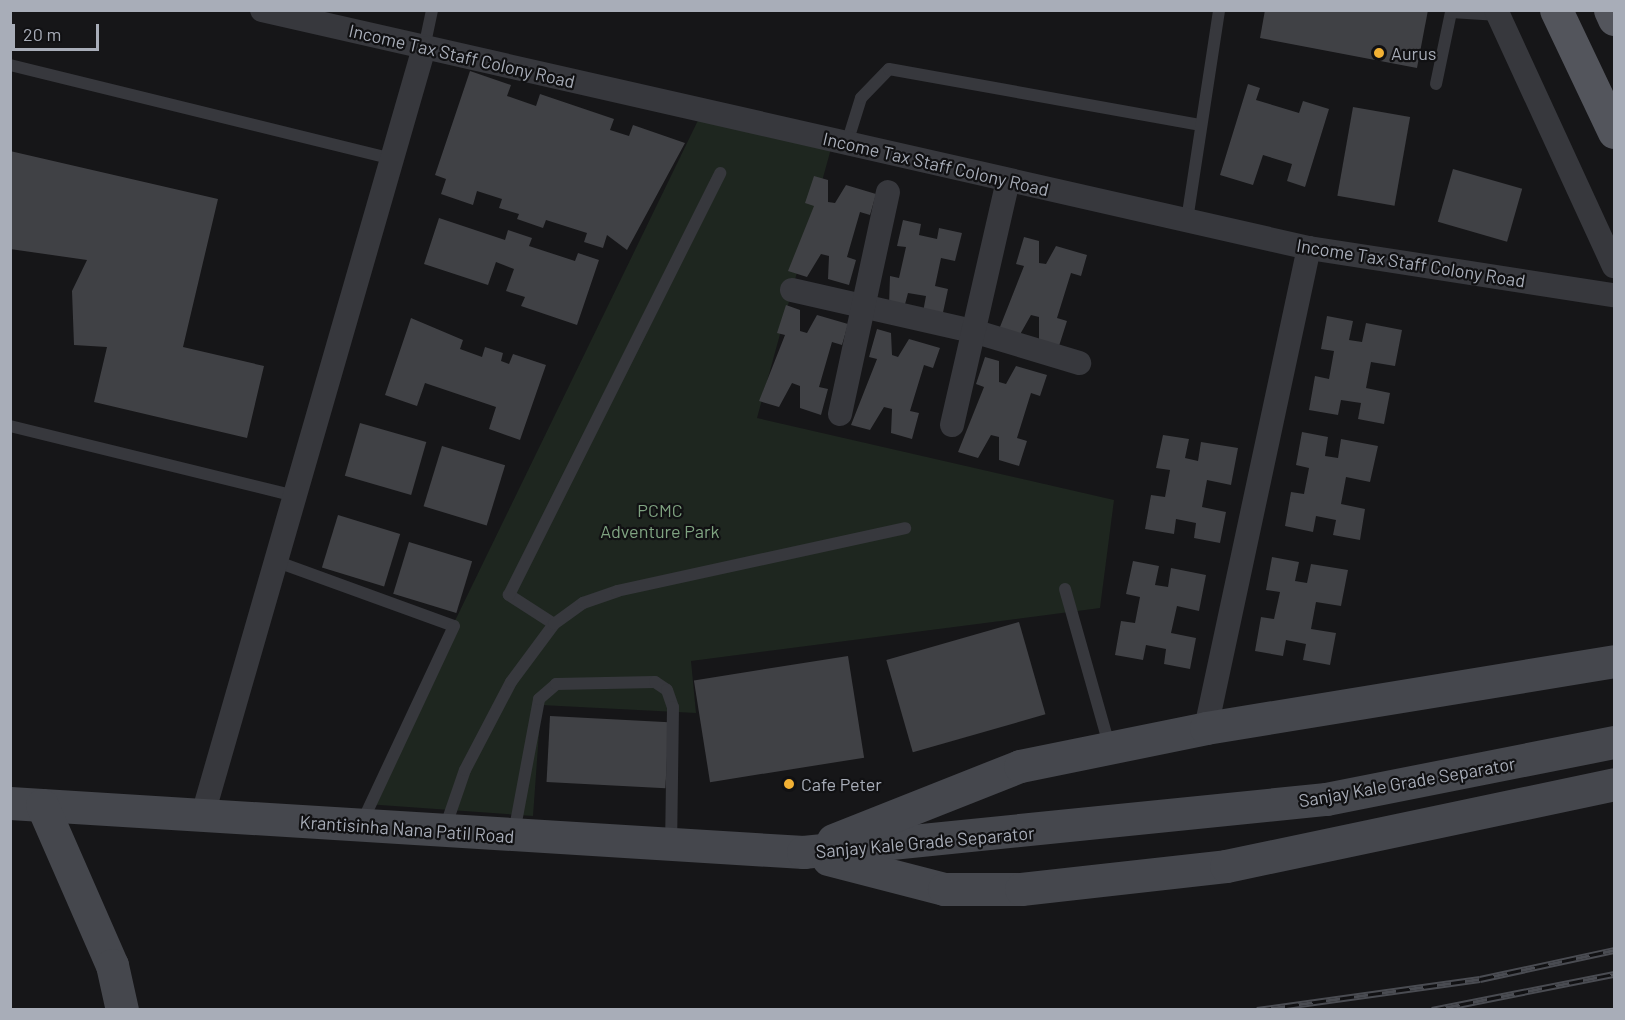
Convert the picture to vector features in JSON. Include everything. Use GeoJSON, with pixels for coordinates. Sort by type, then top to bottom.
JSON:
{"type":"FeatureCollection","features":[{"type":"Feature","properties":{"kind":"main road"},"geometry":{"type":"LineString","coordinates":[[1556,10],[1614,132]]}},
{"type":"Feature","properties":{"kind":"main road"},"geometry":{"type":"LineString","coordinates":[[1610,10],[1614,19]]}},
{"type":"Feature","properties":{"kind":"main road"},"geometry":{"type":"LineString","coordinates":[[803,852],[1020,766],[1206,728],[1614,661]]}},
{"type":"Feature","properties":{"kind":"main road","name":"Sanjay Kale Grade Separator"},"geometry":{"type":"LineString","coordinates":[[803,852],[1326,799],[1614,742]]}},
{"type":"Feature","properties":{"kind":"main road","name":"Sanjay Kale Grade Separator"},"geometry":{"type":"LineString","coordinates":[[803,852],[944,889],[1021,889],[1226,866],[1614,784]]}},
{"type":"Feature","properties":{"kind":"main road"},"geometry":{"type":"LineString","coordinates":[[26,804],[112,965],[122,1010]]}},
{"type":"Feature","properties":{"kind":"main road","name":"Krantisinha Nana Patil Road"},"geometry":{"type":"LineString","coordinates":[[26,804],[202,814],[513,837],[803,852]]}},
{"type":"Feature","properties":{"kind":"street","name":"Income Tax Staff Colony Road"},"geometry":{"type":"LineString","coordinates":[[262,10],[1309,248],[1614,295]]}},
{"type":"Feature","properties":{"kind":"street"},"geometry":{"type":"LineString","coordinates":[[1498,13],[1614,266]]}},
{"type":"Feature","properties":{"kind":"street"},"geometry":{"type":"LineString","coordinates":[[202,814],[296,496],[390,158],[424,48]]}},
{"type":"Feature","properties":{"kind":"street"},"geometry":{"type":"LineString","coordinates":[[951,425],[1008,180]]}},
{"type":"Feature","properties":{"kind":"street"},"geometry":{"type":"LineString","coordinates":[[840,414],[888,192]]}},
{"type":"Feature","properties":{"kind":"street"},"geometry":{"type":"LineString","coordinates":[[1206,728],[1309,248]]}},
{"type":"Feature","properties":{"kind":"street"},"geometry":{"type":"LineString","coordinates":[[792,290],[864,304],[973,331],[1079,363]]}},
{"type":"Feature","properties":{"kind":"lane"},"geometry":{"type":"LineString","coordinates":[[424,48],[432,10]]}},
{"type":"Feature","properties":{"kind":"lane"},"geometry":{"type":"LineString","coordinates":[[1187,220],[1219,10]]}},
{"type":"Feature","properties":{"kind":"lane"},"geometry":{"type":"LineString","coordinates":[[1436,84],[1451,12],[1498,13]]}},
{"type":"Feature","properties":{"kind":"lane"},"geometry":{"type":"LineString","coordinates":[[10,65],[390,158]]}},
{"type":"Feature","properties":{"kind":"lane"},"geometry":{"type":"LineString","coordinates":[[847,143],[861,98],[889,69],[1201,125]]}},
{"type":"Feature","properties":{"kind":"lane"},"geometry":{"type":"LineString","coordinates":[[554,624],[509,595],[720,173]]}},
{"type":"Feature","properties":{"kind":"lane"},"geometry":{"type":"LineString","coordinates":[[10,426],[296,496]]}},
{"type":"Feature","properties":{"kind":"lane"},"geometry":{"type":"LineString","coordinates":[[444,831],[465,770],[511,682],[554,624],[583,603],[617,591],[905,528]]}},
{"type":"Feature","properties":{"kind":"lane"},"geometry":{"type":"LineString","coordinates":[[275,561],[454,626],[360,825]]}},
{"type":"Feature","properties":{"kind":"lane"},"geometry":{"type":"LineString","coordinates":[[1065,589],[1109,747]]}},
{"type":"Feature","properties":{"kind":"lane"},"geometry":{"type":"LineString","coordinates":[[513,837],[539,699],[556,684],[655,682],[667,690],[674,707],[671,845]]}},
{"type":"Feature","properties":{"kind":"green space","name":"PCMC Adventure Park"},"geometry":{"type":"Polygon","coordinates":[[[704,108],[835,134],[757,418],[1114,500],[1100,608],[691,661],[696,713],[541,705],[533,816],[366,804],[704,108]]]}},
{"type":"Feature","properties":{"kind":"building","name":"Aurus"},"geometry":{"type":"Polygon","coordinates":[[[1265,10],[1428,10],[1417,68],[1260,38],[1265,10]]]}},
{"type":"Feature","properties":{"kind":"building"},"geometry":{"type":"Polygon","coordinates":[[[470,71],[511,85],[507,96],[536,106],[540,94],[614,119],[610,130],[629,136],[633,125],[685,143],[627,250],[607,235],[603,248],[584,242],[587,233],[546,220],[543,228],[517,219],[519,214],[499,208],[502,199],[477,191],[473,205],[441,194],[446,179],[435,175],[470,71]]]}},
{"type":"Feature","properties":{"kind":"building"},"geometry":{"type":"Polygon","coordinates":[[[1248,84],[1260,88],[1256,100],[1299,113],[1303,101],[1329,109],[1305,187],[1287,181],[1292,164],[1263,155],[1253,185],[1220,175],[1248,84]]]}},
{"type":"Feature","properties":{"kind":"building"},"geometry":{"type":"Polygon","coordinates":[[[1353,107],[1410,117],[1394,206],[1337,196],[1353,107]]]}},
{"type":"Feature","properties":{"kind":"building"},"geometry":{"type":"Polygon","coordinates":[[[10,151],[218,199],[183,347],[264,366],[247,438],[94,402],[107,347],[74,345],[72,291],[87,260],[10,249],[10,151]]]}},
{"type":"Feature","properties":{"kind":"building"},"geometry":{"type":"Polygon","coordinates":[[[1453,169],[1522,189],[1507,242],[1438,222],[1453,169]]]}},
{"type":"Feature","properties":{"kind":"building"},"geometry":{"type":"Polygon","coordinates":[[[814,176],[828,180],[828,202],[835,203],[846,185],[876,194],[870,215],[860,212],[847,257],[856,260],[849,285],[828,279],[829,256],[821,254],[807,277],[788,271],[814,206],[805,203],[814,176]]]}},
{"type":"Feature","properties":{"kind":"building"},"geometry":{"type":"Polygon","coordinates":[[[439,218],[505,240],[508,230],[532,238],[529,246],[575,261],[578,253],[599,260],[577,325],[521,306],[525,297],[506,291],[514,269],[496,262],[488,285],[424,264],[439,218]]]}},
{"type":"Feature","properties":{"kind":"building"},"geometry":{"type":"Polygon","coordinates":[[[903,220],[921,224],[919,235],[937,239],[939,228],[962,233],[955,261],[941,258],[935,286],[948,289],[942,317],[923,312],[926,296],[908,293],[904,308],[889,305],[890,276],[899,278],[906,247],[897,246],[903,220]]]}},
{"type":"Feature","properties":{"kind":"building"},"geometry":{"type":"Polygon","coordinates":[[[1024,237],[1039,241],[1039,263],[1046,264],[1056,246],[1087,255],[1081,276],[1071,273],[1057,318],[1067,321],[1059,346],[1039,340],[1039,317],[1031,315],[1018,338],[998,332],[1024,266],[1016,264],[1024,237]]]}},
{"type":"Feature","properties":{"kind":"building"},"geometry":{"type":"Polygon","coordinates":[[[786,305],[800,310],[800,331],[807,333],[817,315],[848,324],[842,345],[832,342],[819,387],[828,389],[821,415],[800,408],[800,386],[792,383],[779,407],[759,401],[785,335],[777,333],[786,305]]]}},
{"type":"Feature","properties":{"kind":"building"},"geometry":{"type":"Polygon","coordinates":[[[1327,316],[1353,321],[1349,340],[1362,342],[1366,323],[1402,330],[1395,366],[1371,362],[1366,388],[1390,393],[1384,424],[1358,419],[1361,403],[1341,400],[1338,415],[1309,410],[1315,376],[1329,379],[1334,351],[1321,349],[1327,316]]]}},
{"type":"Feature","properties":{"kind":"building"},"geometry":{"type":"Polygon","coordinates":[[[411,318],[463,340],[460,349],[482,357],[485,347],[503,353],[501,361],[509,364],[513,354],[546,365],[520,440],[489,429],[496,407],[425,383],[417,406],[385,395],[411,318]]]}},
{"type":"Feature","properties":{"kind":"building"},"geometry":{"type":"Polygon","coordinates":[[[877,329],[891,333],[892,355],[898,357],[909,339],[940,348],[933,368],[924,365],[910,411],[919,413],[912,439],[891,433],[892,409],[884,407],[870,430],[851,425],[877,359],[869,357],[877,329]]]}},
{"type":"Feature","properties":{"kind":"building"},"geometry":{"type":"Polygon","coordinates":[[[985,357],[999,361],[999,382],[1006,384],[1016,366],[1047,375],[1040,396],[1031,393],[1017,438],[1027,441],[1019,466],[999,460],[999,437],[991,435],[978,458],[958,452],[984,387],[976,384],[985,357]]]}},
{"type":"Feature","properties":{"kind":"building"},"geometry":{"type":"Polygon","coordinates":[[[360,423],[426,442],[411,495],[345,476],[360,423]]]}},
{"type":"Feature","properties":{"kind":"building"},"geometry":{"type":"Polygon","coordinates":[[[1302,432],[1328,437],[1325,456],[1338,458],[1341,439],[1378,446],[1370,482],[1346,477],[1341,504],[1365,509],[1360,540],[1333,535],[1336,520],[1316,516],[1313,532],[1285,526],[1291,492],[1304,494],[1309,468],[1296,465],[1302,432]]]}},
{"type":"Feature","properties":{"kind":"building"},"geometry":{"type":"Polygon","coordinates":[[[1163,435],[1189,439],[1185,458],[1198,461],[1201,442],[1238,448],[1231,485],[1207,480],[1202,507],[1226,512],[1220,543],[1194,538],[1196,523],[1176,519],[1174,534],[1145,529],[1151,495],[1165,497],[1170,470],[1156,468],[1163,435]]]}},
{"type":"Feature","properties":{"kind":"building"},"geometry":{"type":"Polygon","coordinates":[[[442,446],[505,465],[487,526],[424,506],[442,446]]]}},
{"type":"Feature","properties":{"kind":"building"},"geometry":{"type":"Polygon","coordinates":[[[338,515],[400,534],[384,587],[322,568],[338,515]]]}},
{"type":"Feature","properties":{"kind":"building"},"geometry":{"type":"Polygon","coordinates":[[[409,542],[472,561],[456,613],[393,594],[409,542]]]}},
{"type":"Feature","properties":{"kind":"building"},"geometry":{"type":"Polygon","coordinates":[[[1272,557],[1299,562],[1295,581],[1307,583],[1311,564],[1348,570],[1341,606],[1316,602],[1311,629],[1336,633],[1330,665],[1303,660],[1306,644],[1286,640],[1283,656],[1255,651],[1261,617],[1274,619],[1280,592],[1266,590],[1272,557]]]}},
{"type":"Feature","properties":{"kind":"building"},"geometry":{"type":"Polygon","coordinates":[[[1133,561],[1159,566],[1155,585],[1168,587],[1171,568],[1206,575],[1199,611],[1177,606],[1171,633],[1196,638],[1190,669],[1164,664],[1166,649],[1146,645],[1143,660],[1115,655],[1121,621],[1135,623],[1140,597],[1126,594],[1133,561]]]}},
{"type":"Feature","properties":{"kind":"building"},"geometry":{"type":"Polygon","coordinates":[[[1019,622],[1045,714],[913,752],[886,660],[1019,622]]]}},
{"type":"Feature","properties":{"kind":"building"},"geometry":{"type":"Polygon","coordinates":[[[848,656],[864,758],[710,782],[694,680],[848,656]]]}},
{"type":"Feature","properties":{"kind":"building"},"geometry":{"type":"Polygon","coordinates":[[[550,716],[669,722],[665,788],[547,782],[550,716]]]}},
{"type":"Feature","properties":{"kind":"railway"},"geometry":{"type":"LineString","coordinates":[[1257,1010],[1480,979],[1614,950]]}},
{"type":"Feature","properties":{"kind":"railway"},"geometry":{"type":"LineString","coordinates":[[1432,1010],[1614,974]]}},
{"type":"Feature","properties":{"kind":"place","name":"Aurus"},"geometry":{"type":"Point","coordinates":[1379,53]}},
{"type":"Feature","properties":{"kind":"place","name":"Cafe Peter"},"geometry":{"type":"Point","coordinates":[789,784]}}]}
